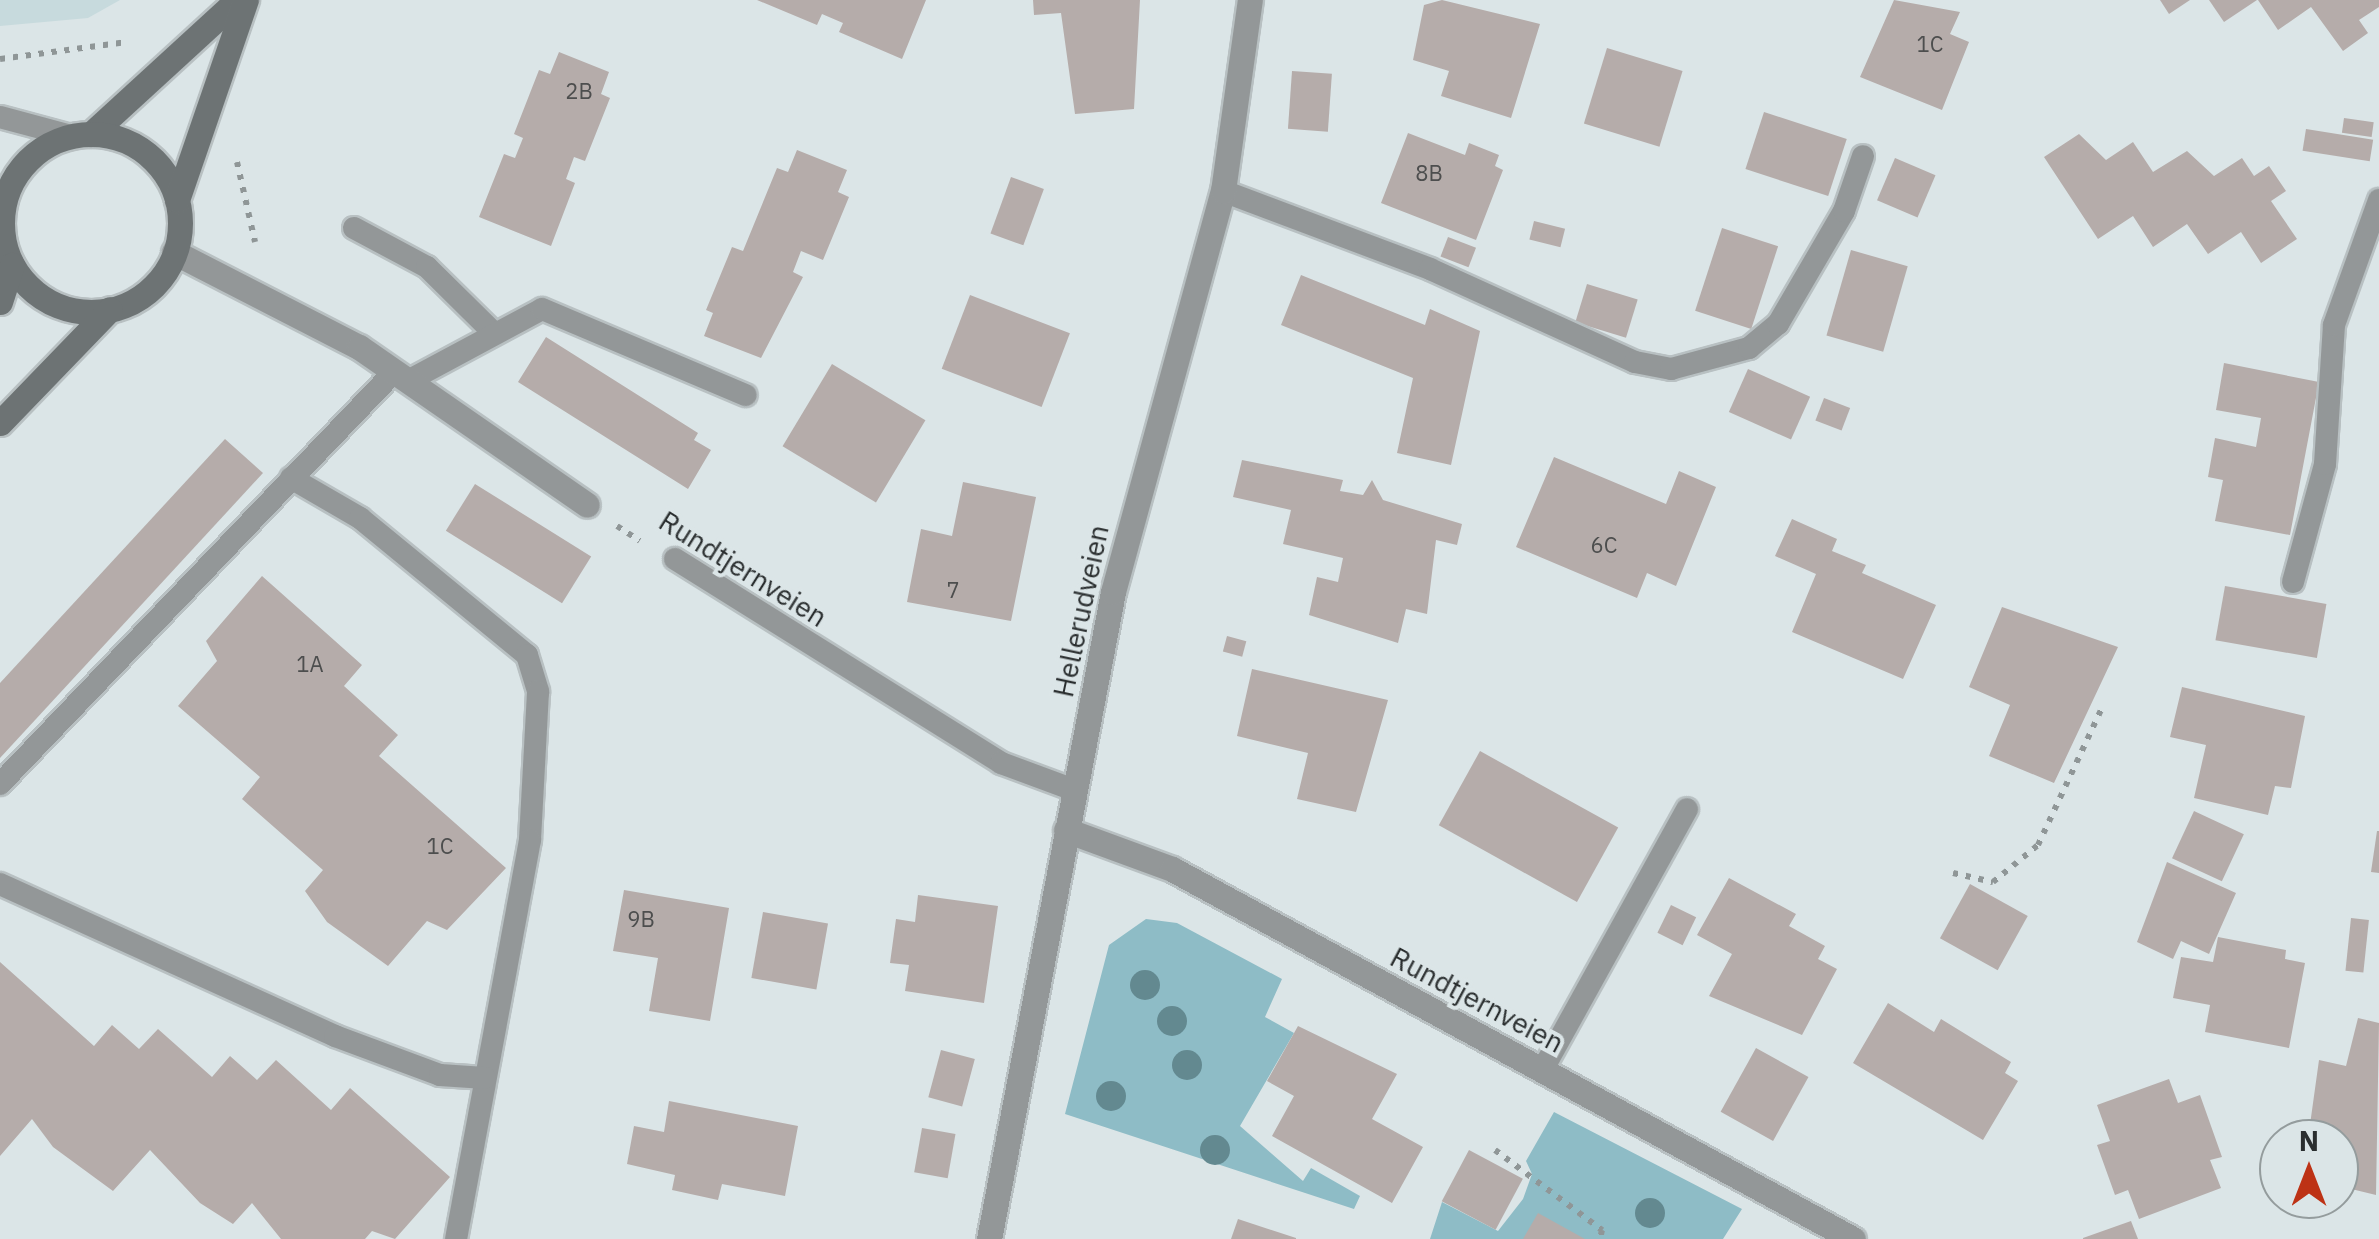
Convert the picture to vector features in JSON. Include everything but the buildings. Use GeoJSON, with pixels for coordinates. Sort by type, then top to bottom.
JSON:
{"type":"FeatureCollection","features":[{"type":"Feature","properties":{"kind":"main road"},"geometry":{"type":"LineString","coordinates":[[110,310],[43,298],[12,265],[1,225],[13,178],[81,135],[237,0]]}},
{"type":"Feature","properties":{"kind":"main road"},"geometry":{"type":"LineString","coordinates":[[0,423],[110,310],[153,287],[174,252],[177,200],[246,0]]}},
{"type":"Feature","properties":{"kind":"main road"},"geometry":{"type":"LineString","coordinates":[[81,135],[144,152],[177,200]]}},
{"type":"Feature","properties":{"kind":"main road"},"geometry":{"type":"LineString","coordinates":[[0,302],[12,265]]}},
{"type":"Feature","properties":{"kind":"street","name":"Hellerudveien"},"geometry":{"type":"LineString","coordinates":[[989,1239],[1113,592],[1222,191],[1250,0]]}},
{"type":"Feature","properties":{"kind":"street"},"geometry":{"type":"LineString","coordinates":[[174,252],[402,376],[588,505]]}},
{"type":"Feature","properties":{"kind":"street","name":"Rundtjernveien"},"geometry":{"type":"LineString","coordinates":[[1066,830],[1172,869],[1853,1239]]}},
{"type":"Feature","properties":{"kind":"lane"},"geometry":{"type":"LineString","coordinates":[[0,117],[81,135]]}},
{"type":"Feature","properties":{"kind":"lane"},"geometry":{"type":"LineString","coordinates":[[1222,191],[1670,369],[1749,348],[1778,324],[1844,211],[1863,156]]}},
{"type":"Feature","properties":{"kind":"lane"},"geometry":{"type":"LineString","coordinates":[[2294,582],[2324,464],[2334,326],[2379,200]]}},
{"type":"Feature","properties":{"kind":"lane"},"geometry":{"type":"LineString","coordinates":[[354,228],[427,267],[493,332]]}},
{"type":"Feature","properties":{"kind":"lane"},"geometry":{"type":"LineString","coordinates":[[0,784],[291,478],[402,376],[542,308],[563,311],[746,395]]}},
{"type":"Feature","properties":{"kind":"lane"},"geometry":{"type":"LineString","coordinates":[[291,478],[360,518],[526,655],[541,738],[456,1239]]}},
{"type":"Feature","properties":{"kind":"lane","name":"Rundtjernveien"},"geometry":{"type":"LineString","coordinates":[[675,559],[1002,763],[1074,790]]}},
{"type":"Feature","properties":{"kind":"lane"},"geometry":{"type":"LineString","coordinates":[[1543,1069],[1688,809]]}},
{"type":"Feature","properties":{"kind":"lane"},"geometry":{"type":"LineString","coordinates":[[0,884],[335,1036],[440,1075],[485,1078]]}},
{"type":"Feature","properties":{"kind":"path"},"geometry":{"type":"LineString","coordinates":[[0,59],[91,53],[133,39]]}},
{"type":"Feature","properties":{"kind":"path"},"geometry":{"type":"LineString","coordinates":[[238,148],[255,242]]}},
{"type":"Feature","properties":{"kind":"path","name":"Rundtjernveien"},"geometry":{"type":"LineString","coordinates":[[588,505],[675,559]]}},
{"type":"Feature","properties":{"kind":"path"},"geometry":{"type":"LineString","coordinates":[[1953,873],[1992,882],[2038,845],[2101,710]]}},
{"type":"Feature","properties":{"kind":"path"},"geometry":{"type":"LineString","coordinates":[[1495,1150],[1602,1230],[1600,1239]]}},
{"type":"Feature","properties":{"kind":"shaded area"},"geometry":{"type":"Polygon","coordinates":[[[0,0],[120,0],[88,18],[0,26],[0,0]]]}},
{"type":"Feature","properties":{"kind":"shaded area"},"geometry":{"type":"Polygon","coordinates":[[[1146,919],[1177,923],[1282,979],[1265,1017],[1294,1033],[1240,1126],[1303,1181],[1311,1168],[1360,1196],[1354,1209],[1065,1114],[1109,945],[1146,919]]]}},
{"type":"Feature","properties":{"kind":"shaded area"},"geometry":{"type":"Polygon","coordinates":[[[1554,1112],[1742,1209],[1723,1239],[1430,1239],[1442,1202],[1498,1231],[1523,1199],[1532,1174],[1526,1161],[1554,1112]]]}}]}
